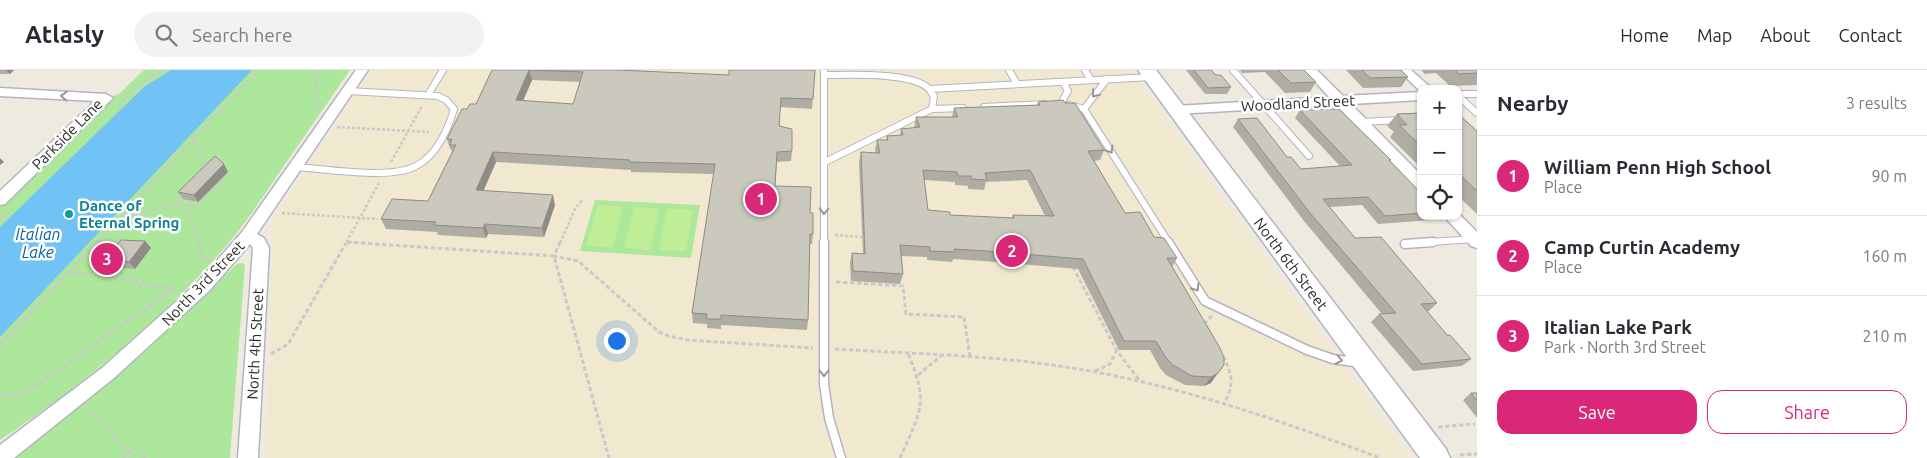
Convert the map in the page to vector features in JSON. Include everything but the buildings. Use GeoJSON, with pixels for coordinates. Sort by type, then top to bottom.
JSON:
{"type":"FeatureCollection","features":[{"type":"Feature","properties":{"kind":"street","name":"North 3rd Street"},"geometry":{"type":"LineString","coordinates":[[0,457],[108,373],[180,309],[224,264],[248,236],[362,70]]}},
{"type":"Feature","properties":{"kind":"street"},"geometry":{"type":"LineString","coordinates":[[1310,70],[1417,180]]}},
{"type":"Feature","properties":{"kind":"street"},"geometry":{"type":"LineString","coordinates":[[1404,70],[1420,85]]}},
{"type":"Feature","properties":{"kind":"street","name":"North 6th Street"},"geometry":{"type":"LineString","coordinates":[[1149,73],[1436,458]]}},
{"type":"Feature","properties":{"kind":"street","name":"Parkside Lane"},"geometry":{"type":"LineString","coordinates":[[0,92],[106,98],[0,200]]}},
{"type":"Feature","properties":{"kind":"street","name":"Woodland Street"},"geometry":{"type":"LineString","coordinates":[[1176,110],[1417,96]]}},
{"type":"Feature","properties":{"kind":"street"},"geometry":{"type":"LineString","coordinates":[[1456,220],[1476,240]]}},
{"type":"Feature","properties":{"kind":"street","name":"North 4th Street"},"geometry":{"type":"LineString","coordinates":[[248,236],[258,242],[260,248],[248,458]]}},
{"type":"Feature","properties":{"kind":"lane"},"geometry":{"type":"LineString","coordinates":[[428,95],[442,70]]}},
{"type":"Feature","properties":{"kind":"lane"},"geometry":{"type":"LineString","coordinates":[[888,70],[898,76]]}},
{"type":"Feature","properties":{"kind":"lane"},"geometry":{"type":"LineString","coordinates":[[1009,70],[1017,84]]}},
{"type":"Feature","properties":{"kind":"lane"},"geometry":{"type":"LineString","coordinates":[[1084,70],[1091,80]]}},
{"type":"Feature","properties":{"kind":"lane"},"geometry":{"type":"LineString","coordinates":[[1234,70],[1310,156]]}},
{"type":"Feature","properties":{"kind":"lane"},"geometry":{"type":"LineString","coordinates":[[841,458],[828,418],[824,384],[824,72],[898,76],[918,81],[930,89],[935,98],[932,109]]}},
{"type":"Feature","properties":{"kind":"lane"},"geometry":{"type":"LineString","coordinates":[[930,89],[1107,79],[1149,73]]}},
{"type":"Feature","properties":{"kind":"lane"},"geometry":{"type":"LineString","coordinates":[[1084,109],[1107,79]]}},
{"type":"Feature","properties":{"kind":"lane"},"geometry":{"type":"LineString","coordinates":[[1061,103],[1068,91],[1063,82]]}},
{"type":"Feature","properties":{"kind":"lane"},"geometry":{"type":"LineString","coordinates":[[296,168],[385,172],[403,171],[418,165],[433,153],[450,122],[454,109],[446,100],[428,95],[348,91]]}},
{"type":"Feature","properties":{"kind":"lane"},"geometry":{"type":"LineString","coordinates":[[1462,95],[1477,94]]}},
{"type":"Feature","properties":{"kind":"lane"},"geometry":{"type":"LineString","coordinates":[[1462,99],[1477,113]]}},
{"type":"Feature","properties":{"kind":"lane"},"geometry":{"type":"LineString","coordinates":[[825,162],[932,109],[1061,103],[1084,109],[1205,301],[1307,350],[1333,359],[1365,364]]}},
{"type":"Feature","properties":{"kind":"lane"},"geometry":{"type":"LineString","coordinates":[[1361,122],[1417,119]]}},
{"type":"Feature","properties":{"kind":"lane"},"geometry":{"type":"LineString","coordinates":[[1405,244],[1476,240]]}},
{"type":"Feature","properties":{"kind":"path"},"geometry":{"type":"LineString","coordinates":[[0,345],[260,70]]}},
{"type":"Feature","properties":{"kind":"path"},"geometry":{"type":"LineString","coordinates":[[319,70],[315,96],[317,105],[324,108]]}},
{"type":"Feature","properties":{"kind":"path"},"geometry":{"type":"LineString","coordinates":[[387,168],[428,95]]}},
{"type":"Feature","properties":{"kind":"path"},"geometry":{"type":"LineString","coordinates":[[334,127],[429,132]]}},
{"type":"Feature","properties":{"kind":"path"},"geometry":{"type":"LineString","coordinates":[[193,141],[208,172]]}},
{"type":"Feature","properties":{"kind":"path"},"geometry":{"type":"LineString","coordinates":[[119,218],[176,204],[199,205],[226,176],[217,174]]}},
{"type":"Feature","properties":{"kind":"path"},"geometry":{"type":"LineString","coordinates":[[271,354],[288,344],[383,176]]}},
{"type":"Feature","properties":{"kind":"path"},"geometry":{"type":"LineString","coordinates":[[176,204],[189,191]]}},
{"type":"Feature","properties":{"kind":"path"},"geometry":{"type":"LineString","coordinates":[[584,199],[575,209],[554,256],[609,458]]}},
{"type":"Feature","properties":{"kind":"path"},"geometry":{"type":"LineString","coordinates":[[187,204],[204,258],[224,264]]}},
{"type":"Feature","properties":{"kind":"path"},"geometry":{"type":"LineString","coordinates":[[119,243],[129,208]]}},
{"type":"Feature","properties":{"kind":"path"},"geometry":{"type":"LineString","coordinates":[[282,213],[378,218]]}},
{"type":"Feature","properties":{"kind":"path"},"geometry":{"type":"LineString","coordinates":[[835,235],[862,237]]}},
{"type":"Feature","properties":{"kind":"path"},"geometry":{"type":"LineString","coordinates":[[97,242],[127,243]]}},
{"type":"Feature","properties":{"kind":"path"},"geometry":{"type":"LineString","coordinates":[[346,244],[554,256],[578,261],[659,332],[669,336],[686,340],[814,348]]}},
{"type":"Feature","properties":{"kind":"path"},"geometry":{"type":"LineString","coordinates":[[68,273],[116,272],[126,261]]}},
{"type":"Feature","properties":{"kind":"path"},"geometry":{"type":"LineString","coordinates":[[1072,266],[1117,351],[1140,381]]}},
{"type":"Feature","properties":{"kind":"path"},"geometry":{"type":"LineString","coordinates":[[96,273],[118,279],[144,281],[140,286],[182,288]]}},
{"type":"Feature","properties":{"kind":"path"},"geometry":{"type":"LineString","coordinates":[[836,282],[903,286],[906,314],[964,317],[970,357]]}},
{"type":"Feature","properties":{"kind":"path"},"geometry":{"type":"LineString","coordinates":[[0,395],[15,395],[38,384],[175,288]]}},
{"type":"Feature","properties":{"kind":"path"},"geometry":{"type":"LineString","coordinates":[[1204,324],[1207,319],[1216,316]]}},
{"type":"Feature","properties":{"kind":"path"},"geometry":{"type":"LineString","coordinates":[[1200,318],[1209,332]]}},
{"type":"Feature","properties":{"kind":"path"},"geometry":{"type":"LineString","coordinates":[[835,349],[1028,362],[1140,381],[1224,403],[1282,421],[1380,458]]}},
{"type":"Feature","properties":{"kind":"path"},"geometry":{"type":"LineString","coordinates":[[1093,372],[1110,364],[1117,351]]}},
{"type":"Feature","properties":{"kind":"path"},"geometry":{"type":"LineString","coordinates":[[1220,352],[1230,371],[1233,383],[1232,392],[1224,403]]}},
{"type":"Feature","properties":{"kind":"path"},"geometry":{"type":"LineString","coordinates":[[900,458],[921,412],[922,398],[918,375],[908,353]]}},
{"type":"Feature","properties":{"kind":"path"},"geometry":{"type":"LineString","coordinates":[[918,375],[942,355]]}},
{"type":"Feature","properties":{"kind":"path"},"geometry":{"type":"LineString","coordinates":[[89,410],[129,453]]}},
{"type":"Feature","properties":{"kind":"path"},"geometry":{"type":"LineString","coordinates":[[1436,427],[1475,424]]}},
{"type":"Feature","properties":{"kind":"path"},"geometry":{"type":"LineString","coordinates":[[122,458],[136,448],[145,457],[143,458]]}},
{"type":"Feature","properties":{"kind":"path"},"geometry":{"type":"LineString","coordinates":[[1460,455],[1477,454]]}},
{"type":"Feature","properties":{"kind":"shaded area"},"geometry":{"type":"Polygon","coordinates":[[[371,70],[1130,70],[1410,458],[264,458],[271,354],[271,221],[371,70]]]}},
{"type":"Feature","properties":{"kind":"green space"},"geometry":{"type":"Polygon","coordinates":[[[144,70],[350,70],[249,217],[231,240],[180,296],[152,323],[93,373],[0,440],[0,207],[109,98],[119,94],[144,70]]]}},
{"type":"Feature","properties":{"kind":"green space"},"geometry":{"type":"Polygon","coordinates":[[[595,200],[700,205],[691,258],[580,251],[595,200]]]}},
{"type":"Feature","properties":{"kind":"green space"},"geometry":{"type":"Polygon","coordinates":[[[598,205],[623,207],[613,247],[586,246],[598,205]]]}},
{"type":"Feature","properties":{"kind":"green space"},"geometry":{"type":"Polygon","coordinates":[[[634,207],[659,209],[651,250],[624,248],[634,207]]]}},
{"type":"Feature","properties":{"kind":"green space"},"geometry":{"type":"Polygon","coordinates":[[[667,209],[693,210],[686,251],[659,250],[667,209]]]}},
{"type":"Feature","properties":{"kind":"green space"},"geometry":{"type":"Polygon","coordinates":[[[242,263],[245,265],[230,458],[15,458],[140,356],[237,264],[242,263]]]}},
{"type":"Feature","properties":{"kind":"water","name":"Italian Lake"},"geometry":{"type":"Polygon","coordinates":[[[171,70],[252,70],[0,337],[0,227],[144,87],[171,70]]]}},
{"type":"Feature","properties":{"kind":"place","name":"William Penn High School"},"geometry":{"type":"Point","coordinates":[761,199]}},
{"type":"Feature","properties":{"kind":"place","name":"Dance of Eternal Spring"},"geometry":{"type":"Point","coordinates":[69,214]}},
{"type":"Feature","properties":{"kind":"place","name":"Camp Curtin Academy"},"geometry":{"type":"Point","coordinates":[1012,251]}},
{"type":"Feature","properties":{"kind":"place","name":"Italian Lake Park"},"geometry":{"type":"Point","coordinates":[107,259]}}]}
